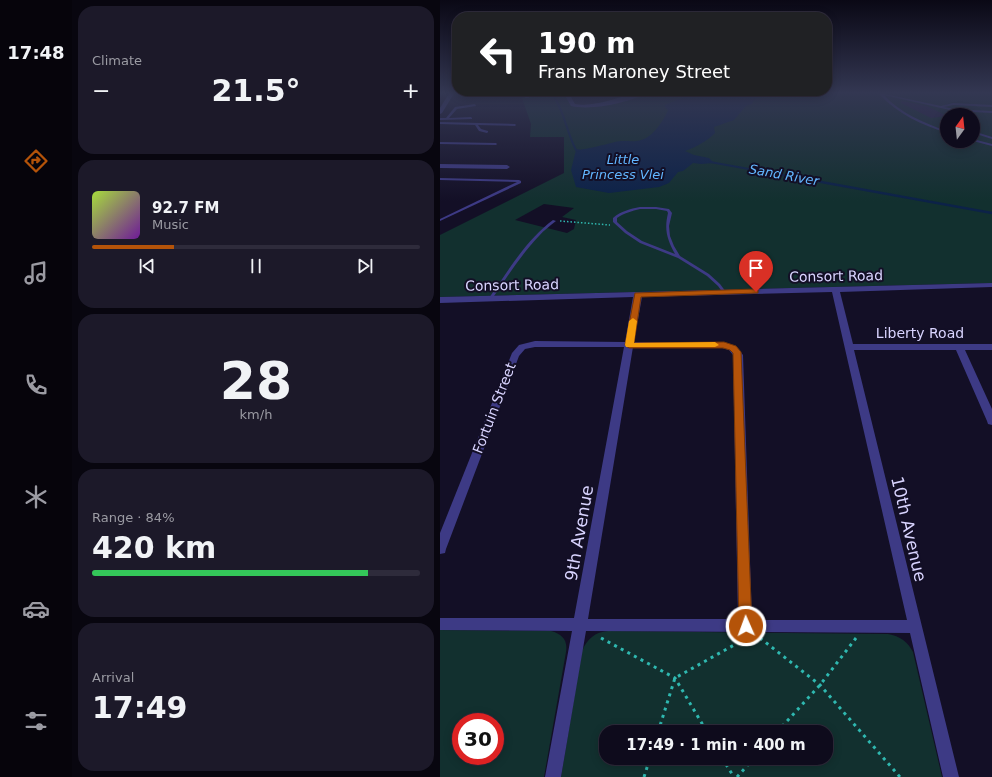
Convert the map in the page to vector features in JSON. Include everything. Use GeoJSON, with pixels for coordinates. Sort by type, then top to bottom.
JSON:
{"type":"FeatureCollection","features":[{"type":"Feature","properties":{"kind":"street"},"geometry":{"type":"LineString","coordinates":[[440,166],[507,167]]}},
{"type":"Feature","properties":{"kind":"street","name":"Consort Road"},"geometry":{"type":"LineString","coordinates":[[440,300],[992,285]]}},
{"type":"Feature","properties":{"kind":"street","name":"10th Avenue"},"geometry":{"type":"LineString","coordinates":[[835,290],[951,777]]}},
{"type":"Feature","properties":{"kind":"street","name":"9th Avenue"},"geometry":{"type":"LineString","coordinates":[[553,777],[638,295]]}},
{"type":"Feature","properties":{"kind":"street","name":"Fortuin Street"},"geometry":{"type":"LineString","coordinates":[[440,549],[517,351],[525,346],[535,344],[724,345],[733,348],[737,352],[746,626]]}},
{"type":"Feature","properties":{"kind":"street","name":"Liberty Road"},"geometry":{"type":"LineString","coordinates":[[848,347],[992,347]]}},
{"type":"Feature","properties":{"kind":"street"},"geometry":{"type":"LineString","coordinates":[[959,347],[992,421]]}},
{"type":"Feature","properties":{"kind":"street"},"geometry":{"type":"LineString","coordinates":[[440,624],[915,627]]}},
{"type":"Feature","properties":{"kind":"lane"},"geometry":{"type":"LineString","coordinates":[[479,128],[488,132]]}},
{"type":"Feature","properties":{"kind":"lane"},"geometry":{"type":"LineString","coordinates":[[980,134],[992,138]]}},
{"type":"Feature","properties":{"kind":"lane"},"geometry":{"type":"LineString","coordinates":[[980,141],[992,144]]}},
{"type":"Feature","properties":{"kind":"lane"},"geometry":{"type":"LineString","coordinates":[[440,143],[496,144]]}},
{"type":"Feature","properties":{"kind":"lane"},"geometry":{"type":"LineString","coordinates":[[440,179],[520,182],[440,220]]}},
{"type":"Feature","properties":{"kind":"lane"},"geometry":{"type":"LineString","coordinates":[[679,257],[671,245],[666,227],[670,213],[668,210],[649,208],[625,212],[615,218],[615,222],[619,226],[641,242],[679,257],[715,281],[724,292]]}},
{"type":"Feature","properties":{"kind":"lane"},"geometry":{"type":"LineString","coordinates":[[491,298],[543,229],[554,221]]}},
{"type":"Feature","properties":{"kind":"path"},"geometry":{"type":"LineString","coordinates":[[554,221],[619,226]]}},
{"type":"Feature","properties":{"kind":"path"},"geometry":{"type":"LineString","coordinates":[[660,725],[675,678],[743,640],[746,626],[820,685],[900,777]]}},
{"type":"Feature","properties":{"kind":"path"},"geometry":{"type":"LineString","coordinates":[[784,725],[820,685],[865,627]]}},
{"type":"Feature","properties":{"kind":"path"},"geometry":{"type":"LineString","coordinates":[[600,637],[675,678],[703,725]]}},
{"type":"Feature","properties":{"kind":"path"},"geometry":{"type":"LineString","coordinates":[[644,777],[648,765]]}},
{"type":"Feature","properties":{"kind":"path"},"geometry":{"type":"LineString","coordinates":[[726,765],[734,777]]}},
{"type":"Feature","properties":{"kind":"path"},"geometry":{"type":"LineString","coordinates":[[737,777],[748,765]]}},
{"type":"Feature","properties":{"kind":"green space"},"geometry":{"type":"Polygon","coordinates":[[[531,128],[940,128],[940,148],[980,148],[980,128],[992,128],[992,283],[440,297],[440,235],[564,173],[564,137],[530,137],[531,128]],[[544,204],[515,220],[567,233],[574,229],[576,220],[562,217],[574,208],[544,204]]]}},
{"type":"Feature","properties":{"kind":"green space"},"geometry":{"type":"Polygon","coordinates":[[[440,630],[551,631],[563,638],[566,644],[566,652],[544,777],[440,777],[440,630]]]}},
{"type":"Feature","properties":{"kind":"green space"},"geometry":{"type":"Polygon","coordinates":[[[608,631],[888,634],[896,636],[906,642],[913,652],[942,777],[561,777],[582,651],[586,643],[599,633],[608,631]]]}},
{"type":"Feature","properties":{"kind":"water","name":"Little Princess Vlei"},"geometry":{"type":"Polygon","coordinates":[[[657,128],[714,128],[715,133],[708,139],[685,151],[694,155],[709,158],[714,163],[693,163],[683,171],[678,172],[669,183],[659,187],[609,193],[576,187],[571,170],[576,150],[618,141],[642,140],[657,128]]]}},
{"type":"Feature","properties":{"kind":"waterway"},"geometry":{"type":"LineString","coordinates":[[568,128],[576,150],[580,151]]}},
{"type":"Feature","properties":{"kind":"waterway","name":"Sand River"},"geometry":{"type":"LineString","coordinates":[[710,162],[760,171]]}},
{"type":"Feature","properties":{"kind":"waterway","name":"Sand River"},"geometry":{"type":"LineString","coordinates":[[755,170],[992,213]]}},
{"type":"Feature","properties":{"kind":"slow traffic"},"geometry":{"type":"LineString","coordinates":[[633,321],[629,345],[715,345]]}},
{"type":"Feature","properties":{"kind":"route"},"geometry":{"type":"LineString","coordinates":[[746,626],[737,352],[733,348],[724,345],[629,345],[638,295],[756,292]]}}]}
